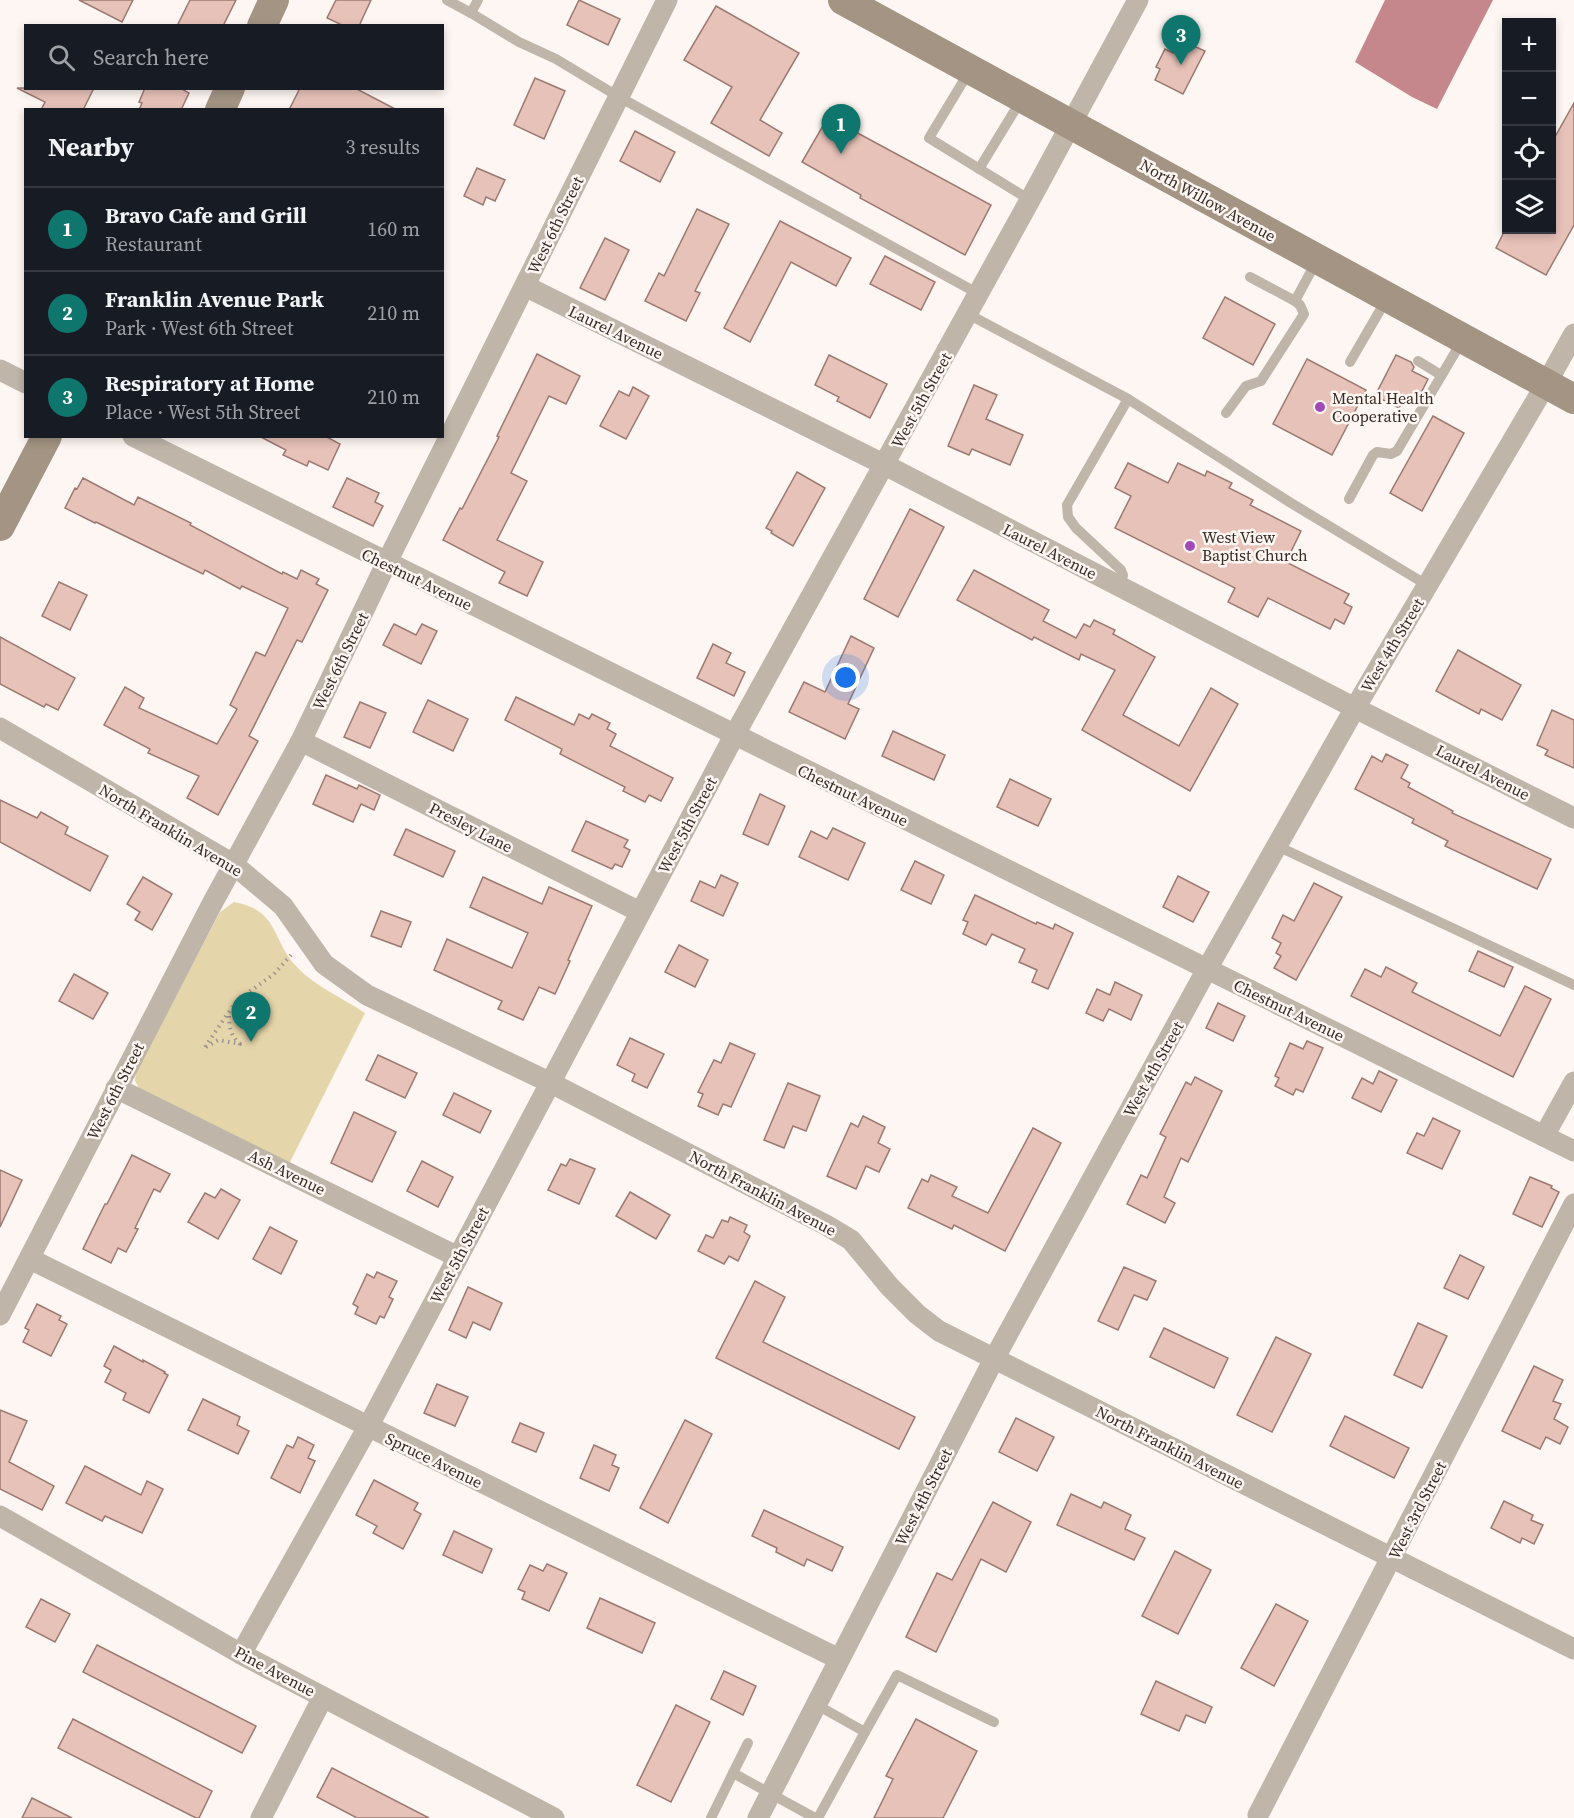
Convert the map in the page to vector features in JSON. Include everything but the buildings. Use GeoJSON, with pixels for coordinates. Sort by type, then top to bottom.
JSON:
{"type":"FeatureCollection","features":[{"type":"Feature","properties":{"kind":"main road"},"geometry":{"type":"LineString","coordinates":[[263,24],[274,0]]}},
{"type":"Feature","properties":{"kind":"main road","name":"North Willow Avenue"},"geometry":{"type":"LineString","coordinates":[[843,0],[1574,399]]}},
{"type":"Feature","properties":{"kind":"main road"},"geometry":{"type":"LineString","coordinates":[[221,108],[229,90]]}},
{"type":"Feature","properties":{"kind":"main road"},"geometry":{"type":"LineString","coordinates":[[0,526],[46,438]]}},
{"type":"Feature","properties":{"kind":"street","name":"West 6th Street"},"geometry":{"type":"LineString","coordinates":[[0,1315],[233,864],[301,741],[386,564],[667,0]]}},
{"type":"Feature","properties":{"kind":"street","name":"West 5th Street"},"geometry":{"type":"LineString","coordinates":[[241,1654],[368,1427],[734,736],[979,294],[1137,0]]}},
{"type":"Feature","properties":{"kind":"street","name":"Laurel Avenue"},"geometry":{"type":"LineString","coordinates":[[525,286],[885,465],[1355,708],[1574,818]]}},
{"type":"Feature","properties":{"kind":"street","name":"West 4th Street"},"geometry":{"type":"LineString","coordinates":[[758,1818],[994,1359],[1208,969],[1355,708],[1574,334]]}},
{"type":"Feature","properties":{"kind":"street"},"geometry":{"type":"LineString","coordinates":[[0,370],[24,382]]}},
{"type":"Feature","properties":{"kind":"street","name":"Chestnut Avenue"},"geometry":{"type":"LineString","coordinates":[[137,438],[386,564],[1574,1151]]}},
{"type":"Feature","properties":{"kind":"street","name":"North Franklin Avenue"},"geometry":{"type":"LineString","coordinates":[[0,728],[233,864],[283,906],[324,964],[367,995],[551,1083],[826,1224],[852,1240],[890,1287],[939,1331],[1574,1648]]}},
{"type":"Feature","properties":{"kind":"street","name":"Presley Lane"},"geometry":{"type":"LineString","coordinates":[[301,741],[640,912]]}},
{"type":"Feature","properties":{"kind":"street"},"geometry":{"type":"LineString","coordinates":[[1544,1136],[1574,1082]]}},
{"type":"Feature","properties":{"kind":"street","name":"Ash Avenue"},"geometry":{"type":"LineString","coordinates":[[116,1088],[458,1257]]}},
{"type":"Feature","properties":{"kind":"street","name":"West 3rd Street"},"geometry":{"type":"LineString","coordinates":[[1258,1815],[1574,1204]]}},
{"type":"Feature","properties":{"kind":"street","name":"Spruce Avenue"},"geometry":{"type":"LineString","coordinates":[[30,1259],[839,1659]]}},
{"type":"Feature","properties":{"kind":"street","name":"Pine Avenue"},"geometry":{"type":"LineString","coordinates":[[0,1516],[241,1654],[554,1818]]}},
{"type":"Feature","properties":{"kind":"street"},"geometry":{"type":"LineString","coordinates":[[261,1818],[322,1697]]}},
{"type":"Feature","properties":{"kind":"lane"},"geometry":{"type":"LineString","coordinates":[[447,0],[519,42],[556,59],[619,97],[979,294]]}},
{"type":"Feature","properties":{"kind":"lane"},"geometry":{"type":"LineString","coordinates":[[471,13],[478,0]]}},
{"type":"Feature","properties":{"kind":"lane"},"geometry":{"type":"LineString","coordinates":[[970,70],[929,138],[1030,200]]}},
{"type":"Feature","properties":{"kind":"lane"},"geometry":{"type":"LineString","coordinates":[[979,169],[1022,98]]}},
{"type":"Feature","properties":{"kind":"lane"},"geometry":{"type":"LineString","coordinates":[[1295,302],[1317,259]]}},
{"type":"Feature","properties":{"kind":"lane"},"geometry":{"type":"LineString","coordinates":[[1226,413],[1246,386],[1261,381],[1304,314],[1300,305],[1251,277]]}},
{"type":"Feature","properties":{"kind":"lane"},"geometry":{"type":"LineString","coordinates":[[1350,362],[1388,298]]}},
{"type":"Feature","properties":{"kind":"lane"},"geometry":{"type":"LineString","coordinates":[[968,314],[1128,399],[1291,503],[1427,585]]}},
{"type":"Feature","properties":{"kind":"lane"},"geometry":{"type":"LineString","coordinates":[[1349,499],[1377,452],[1391,454],[1397,451],[1463,338]]}},
{"type":"Feature","properties":{"kind":"lane"},"geometry":{"type":"LineString","coordinates":[[1418,361],[1441,375]]}},
{"type":"Feature","properties":{"kind":"lane"},"geometry":{"type":"LineString","coordinates":[[1120,586],[1124,575],[1121,570],[1076,528],[1068,517],[1067,505],[1128,399]]}},
{"type":"Feature","properties":{"kind":"lane"},"geometry":{"type":"LineString","coordinates":[[1277,846],[1574,985]]}},
{"type":"Feature","properties":{"kind":"lane"},"geometry":{"type":"LineString","coordinates":[[733,1773],[816,1818],[897,1675],[994,1722]]}},
{"type":"Feature","properties":{"kind":"lane"},"geometry":{"type":"LineString","coordinates":[[817,1705],[865,1732]]}},
{"type":"Feature","properties":{"kind":"lane"},"geometry":{"type":"LineString","coordinates":[[711,1818],[748,1743]]}},
{"type":"Feature","properties":{"kind":"path"},"geometry":{"type":"LineString","coordinates":[[229,1012],[230,1028],[234,1039],[240,1044],[218,1040],[205,1047],[226,1016],[229,1012],[238,1000],[274,974],[291,956]]}},
{"type":"Feature","properties":{"kind":"shaded area"},"geometry":{"type":"Polygon","coordinates":[[[1385,0],[1493,0],[1437,109],[1412,97],[1355,62],[1385,0]]]}},
{"type":"Feature","properties":{"kind":"shaded area"},"geometry":{"type":"Polygon","coordinates":[[[234,902],[249,906],[267,919],[288,956],[303,973],[365,1013],[289,1164],[140,1090],[135,1081],[136,1072],[220,912],[234,902]]]}},
{"type":"Feature","properties":{"kind":"place","name":"Respiratory at Home"},"geometry":{"type":"Point","coordinates":[1181,65]}},
{"type":"Feature","properties":{"kind":"place","name":"Bravo Cafe and Grill"},"geometry":{"type":"Point","coordinates":[841,154]}},
{"type":"Feature","properties":{"kind":"place","name":"Mental Health Cooperative"},"geometry":{"type":"Point","coordinates":[1320,407]}},
{"type":"Feature","properties":{"kind":"place","name":"West View Baptist Church"},"geometry":{"type":"Point","coordinates":[1190,546]}},
{"type":"Feature","properties":{"kind":"place","name":"Franklin Avenue Park"},"geometry":{"type":"Point","coordinates":[251,1042]}}]}
